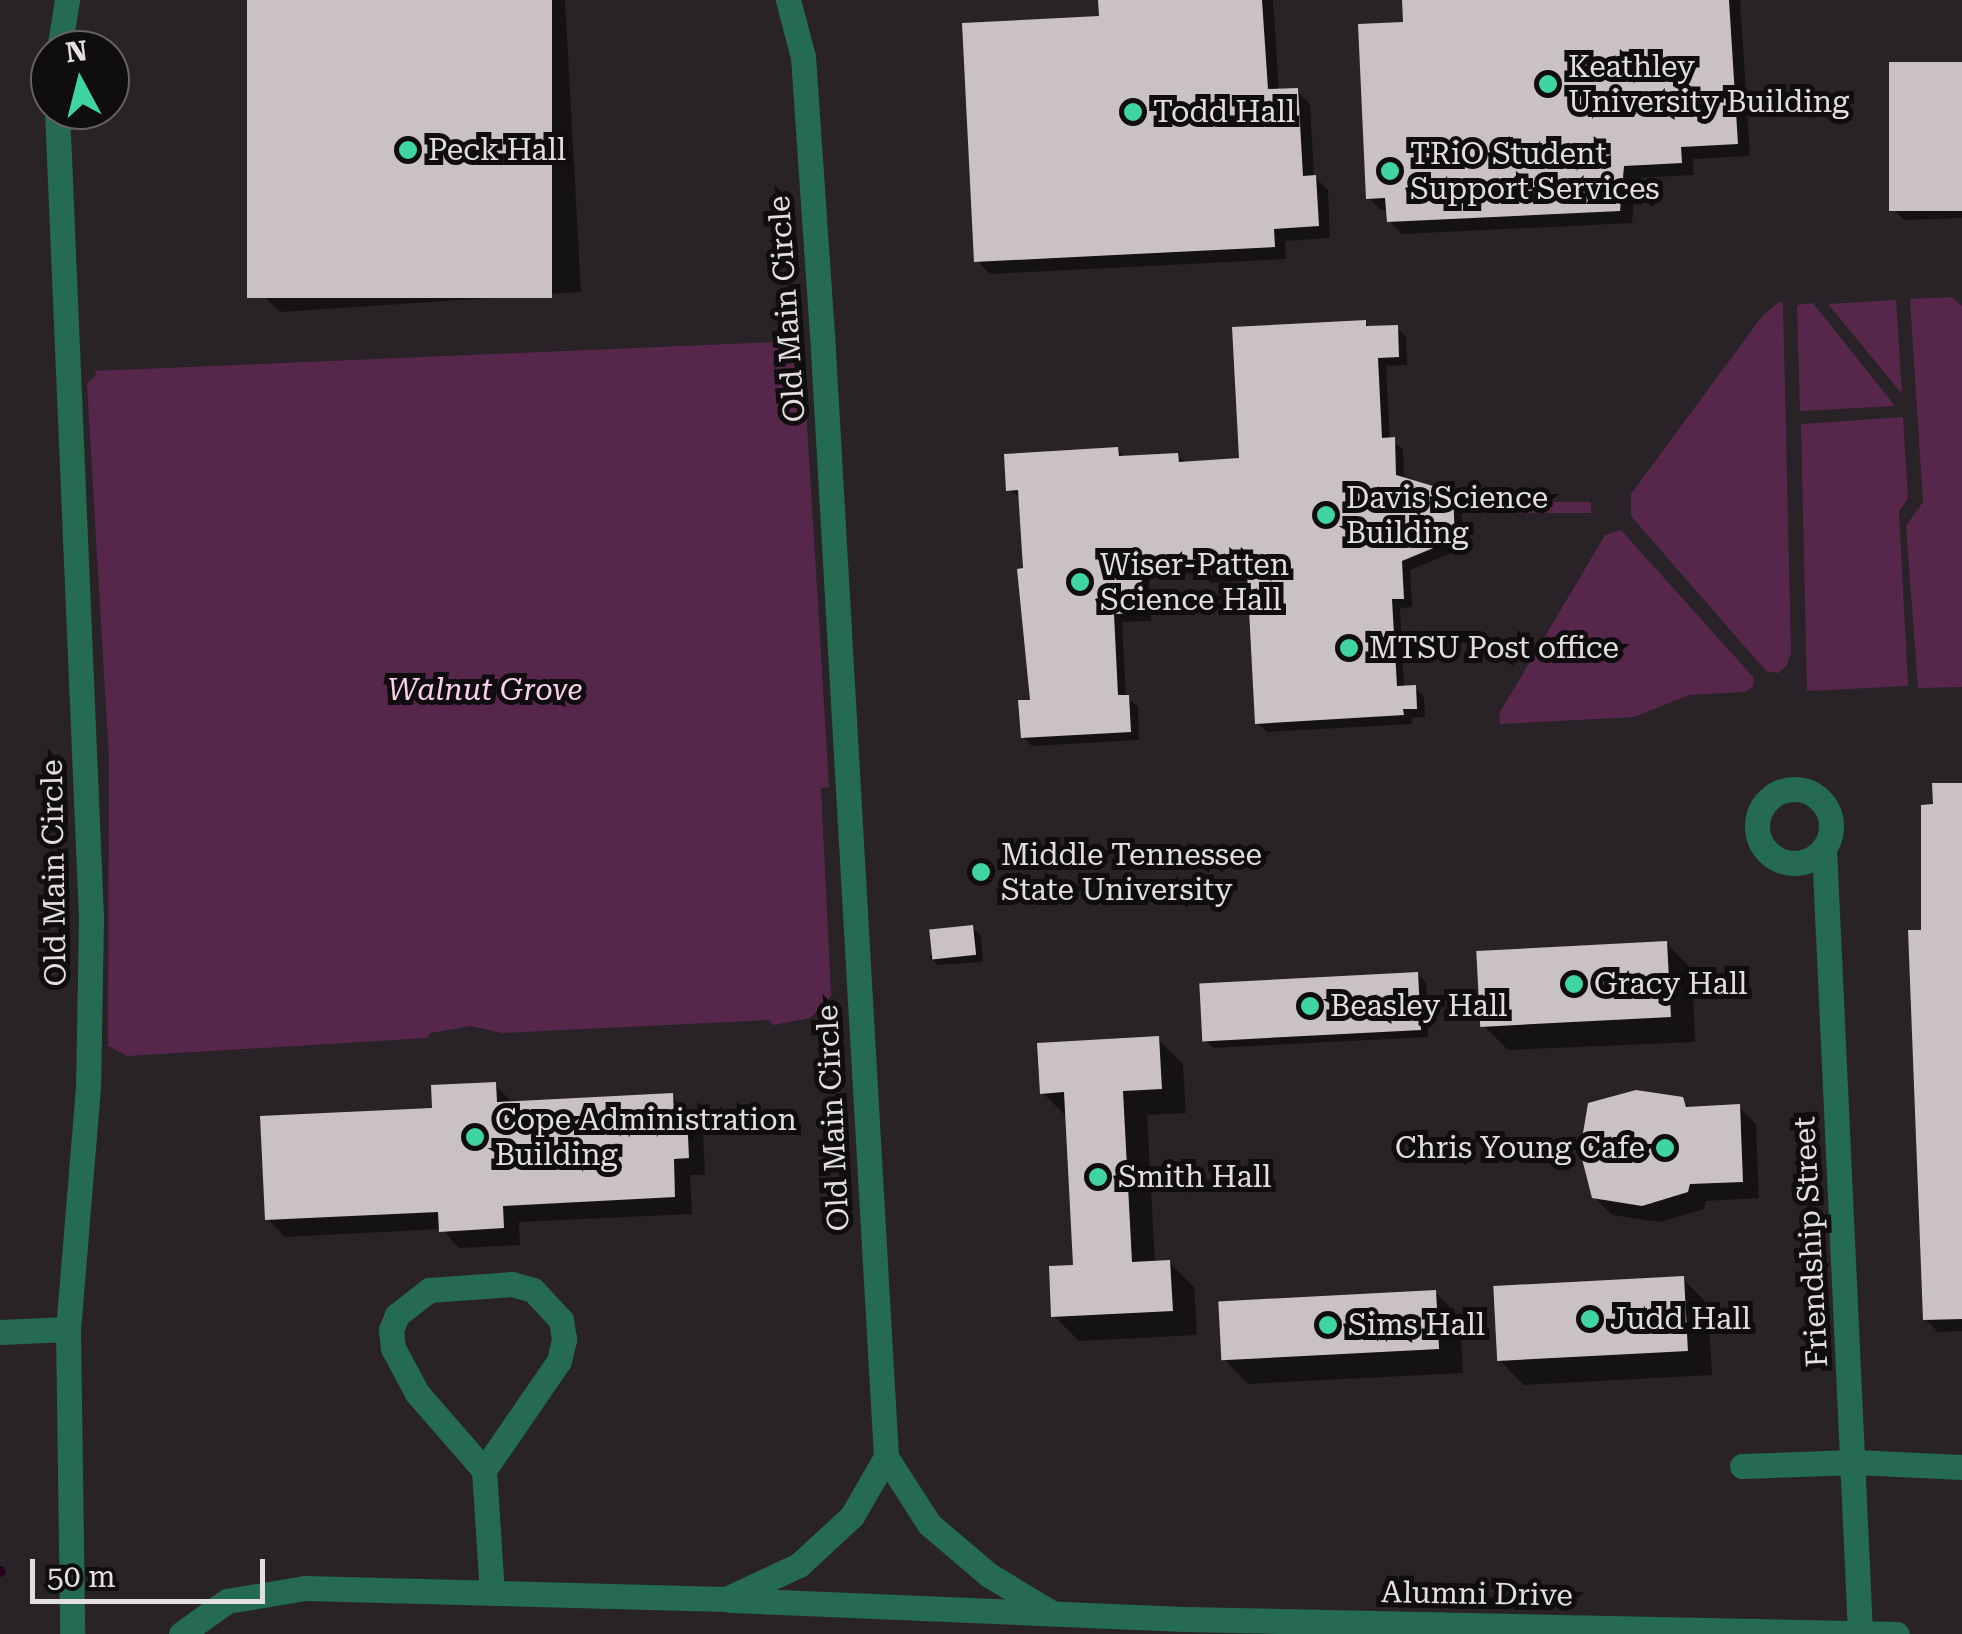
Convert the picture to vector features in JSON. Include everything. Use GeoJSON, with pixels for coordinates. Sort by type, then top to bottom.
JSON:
{"type":"FeatureCollection","features":[{"type":"Feature","properties":{"kind":"street"},"geometry":{"type":"LineString","coordinates":[[62,30],[67,0]]}},
{"type":"Feature","properties":{"kind":"street","name":"Old Main Circle"},"geometry":{"type":"LineString","coordinates":[[788,0],[802,56],[821,316],[886,1457]]}},
{"type":"Feature","properties":{"kind":"street","name":"Old Main Circle"},"geometry":{"type":"LineString","coordinates":[[58,130],[91,919],[88,1087],[68,1329],[72,1634]]}},
{"type":"Feature","properties":{"kind":"street","name":"Friendship Street"},"geometry":{"type":"LineString","coordinates":[[1824,848],[1860,1632]]}},
{"type":"Feature","properties":{"kind":"street"},"geometry":{"type":"LineString","coordinates":[[484,1470],[559,1361],[564,1338],[561,1320],[533,1290],[512,1284],[429,1290],[397,1315],[392,1330],[393,1348],[417,1394],[484,1470],[492,1593]]}},
{"type":"Feature","properties":{"kind":"street"},"geometry":{"type":"LineString","coordinates":[[0,1332],[68,1329]]}},
{"type":"Feature","properties":{"kind":"street"},"geometry":{"type":"LineString","coordinates":[[181,1634],[228,1600],[305,1588],[726,1599],[799,1564],[852,1516],[886,1457],[929,1524],[990,1575],[1056,1616]]}},
{"type":"Feature","properties":{"kind":"street"},"geometry":{"type":"LineString","coordinates":[[1742,1466],[1855,1462],[1962,1467]]}},
{"type":"Feature","properties":{"kind":"street","name":"Alumni Drive"},"geometry":{"type":"LineString","coordinates":[[726,1599],[1056,1616],[1487,1631],[1897,1634]]}},
{"type":"Feature","properties":{"kind":"green space"},"geometry":{"type":"Polygon","coordinates":[[[1952,297],[1962,306],[1962,687],[1918,688],[1906,526],[1923,502],[1910,299],[1952,297]]]}},
{"type":"Feature","properties":{"kind":"green space"},"geometry":{"type":"Polygon","coordinates":[[[1896,300],[1902,394],[1828,304],[1896,300]]]}},
{"type":"Feature","properties":{"kind":"green space"},"geometry":{"type":"Polygon","coordinates":[[[1780,301],[1791,653],[1787,665],[1778,673],[1766,671],[1631,516],[1631,494],[1763,315],[1780,301]]]}},
{"type":"Feature","properties":{"kind":"green space"},"geometry":{"type":"Polygon","coordinates":[[[1813,303],[1895,406],[1800,411],[1797,305],[1813,303]]]}},
{"type":"Feature","properties":{"kind":"green space","name":"Walnut Grove"},"geometry":{"type":"Polygon","coordinates":[[[802,341],[829,787],[821,788],[831,996],[821,1008],[810,1018],[773,1025],[769,1020],[502,1033],[471,1026],[430,1033],[427,1038],[127,1056],[108,1046],[109,759],[87,384],[97,374],[94,371],[802,341]]]}},
{"type":"Feature","properties":{"kind":"green space"},"geometry":{"type":"Polygon","coordinates":[[[1903,417],[1908,498],[1899,512],[1908,686],[1807,691],[1801,424],[1903,417]]]}},
{"type":"Feature","properties":{"kind":"green space"},"geometry":{"type":"Polygon","coordinates":[[[1472,502],[1591,502],[1591,513],[1472,513],[1472,502]]]}},
{"type":"Feature","properties":{"kind":"green space"},"geometry":{"type":"Polygon","coordinates":[[[1621,530],[1754,678],[1753,687],[1744,692],[1689,695],[1634,717],[1500,724],[1499,714],[1605,535],[1621,530]]]}},
{"type":"Feature","properties":{"kind":"building","name":"Peck Hall"},"geometry":{"type":"Polygon","coordinates":[[[247,0],[552,0],[552,298],[247,298],[247,0]]]}},
{"type":"Feature","properties":{"kind":"building","name":"Todd Hall"},"geometry":{"type":"Polygon","coordinates":[[[1098,0],[1262,0],[1268,89],[1298,88],[1303,176],[1316,175],[1319,226],[1274,229],[1275,247],[974,262],[962,23],[1099,16],[1098,0]]]}},
{"type":"Feature","properties":{"kind":"building","name":"Keathley University Building"},"geometry":{"type":"Polygon","coordinates":[[[1402,0],[1729,0],[1738,144],[1681,147],[1682,163],[1624,166],[1620,211],[1387,222],[1385,198],[1366,199],[1358,24],[1403,22],[1402,0]]]}},
{"type":"Feature","properties":{"kind":"building"},"geometry":{"type":"Polygon","coordinates":[[[1889,62],[1962,62],[1962,211],[1889,211],[1889,62]]]}},
{"type":"Feature","properties":{"kind":"building","name":"Davis Science Building"},"geometry":{"type":"Polygon","coordinates":[[[1366,320],[1366,326],[1398,325],[1399,357],[1378,358],[1382,438],[1395,437],[1396,475],[1453,492],[1455,539],[1402,561],[1404,599],[1392,599],[1397,686],[1416,685],[1417,709],[1403,709],[1404,715],[1255,724],[1247,572],[1200,575],[1199,564],[1141,567],[1143,613],[1114,614],[1118,695],[1129,695],[1131,732],[1021,738],[1018,700],[1030,700],[1017,569],[1023,568],[1018,490],[1006,491],[1004,454],[1118,447],[1119,456],[1178,453],[1179,462],[1239,458],[1232,327],[1366,320]]]}},
{"type":"Feature","properties":{"kind":"building"},"geometry":{"type":"Polygon","coordinates":[[[1932,783],[1962,783],[1962,1319],[1923,1320],[1908,930],[1921,930],[1921,805],[1933,804],[1932,783]]]}},
{"type":"Feature","properties":{"kind":"building"},"geometry":{"type":"Polygon","coordinates":[[[973,925],[976,955],[932,959],[929,930],[973,925]]]}},
{"type":"Feature","properties":{"kind":"building","name":"Gracy Hall"},"geometry":{"type":"Polygon","coordinates":[[[1667,941],[1671,1017],[1480,1027],[1476,951],[1667,941]]]}},
{"type":"Feature","properties":{"kind":"building","name":"Beasley Hall"},"geometry":{"type":"Polygon","coordinates":[[[1418,972],[1421,1030],[1202,1041],[1199,983],[1418,972]]]}},
{"type":"Feature","properties":{"kind":"building","name":"Smith Hall"},"geometry":{"type":"Polygon","coordinates":[[[1159,1036],[1162,1089],[1123,1091],[1132,1262],[1170,1260],[1173,1311],[1051,1317],[1049,1266],[1073,1265],[1064,1092],[1040,1094],[1037,1043],[1159,1036]]]}},
{"type":"Feature","properties":{"kind":"building","name":"Cope Administration Building"},"geometry":{"type":"Polygon","coordinates":[[[496,1082],[497,1102],[673,1093],[674,1114],[687,1114],[689,1158],[674,1159],[675,1197],[503,1206],[504,1228],[439,1232],[438,1212],[265,1220],[260,1116],[432,1108],[431,1085],[496,1082]]]}},
{"type":"Feature","properties":{"kind":"building","name":"Chris Young Cafe"},"geometry":{"type":"Polygon","coordinates":[[[1636,1090],[1683,1097],[1686,1107],[1740,1104],[1743,1182],[1690,1184],[1688,1192],[1642,1206],[1592,1198],[1580,1151],[1588,1103],[1636,1090]]]}},
{"type":"Feature","properties":{"kind":"building","name":"Judd Hall"},"geometry":{"type":"Polygon","coordinates":[[[1684,1276],[1688,1351],[1497,1361],[1493,1286],[1684,1276]]]}},
{"type":"Feature","properties":{"kind":"building","name":"Sims Hall"},"geometry":{"type":"Polygon","coordinates":[[[1436,1290],[1439,1349],[1221,1360],[1218,1301],[1436,1290]]]}},
{"type":"Feature","properties":{"kind":"place","name":"Keathley University Building"},"geometry":{"type":"Point","coordinates":[1548,84]}},
{"type":"Feature","properties":{"kind":"place","name":"Todd Hall"},"geometry":{"type":"Point","coordinates":[1133,112]}},
{"type":"Feature","properties":{"kind":"place","name":"Peck Hall"},"geometry":{"type":"Point","coordinates":[408,150]}},
{"type":"Feature","properties":{"kind":"place","name":"TRiO Student Support Services"},"geometry":{"type":"Point","coordinates":[1390,171]}},
{"type":"Feature","properties":{"kind":"place","name":"Davis Science Building"},"geometry":{"type":"Point","coordinates":[1326,515]}},
{"type":"Feature","properties":{"kind":"place","name":"Wiser-Patten Science Hall"},"geometry":{"type":"Point","coordinates":[1080,582]}},
{"type":"Feature","properties":{"kind":"place","name":"MTSU Post office"},"geometry":{"type":"Point","coordinates":[1349,648]}},
{"type":"Feature","properties":{"kind":"place","name":"Middle Tennessee State University"},"geometry":{"type":"Point","coordinates":[981,872]}},
{"type":"Feature","properties":{"kind":"place","name":"Gracy Hall"},"geometry":{"type":"Point","coordinates":[1574,984]}},
{"type":"Feature","properties":{"kind":"place","name":"Beasley Hall"},"geometry":{"type":"Point","coordinates":[1310,1006]}},
{"type":"Feature","properties":{"kind":"place","name":"Cope Administration Building"},"geometry":{"type":"Point","coordinates":[475,1137]}},
{"type":"Feature","properties":{"kind":"place","name":"Chris Young Cafe"},"geometry":{"type":"Point","coordinates":[1665,1148]}},
{"type":"Feature","properties":{"kind":"place","name":"Smith Hall"},"geometry":{"type":"Point","coordinates":[1098,1177]}},
{"type":"Feature","properties":{"kind":"place","name":"Judd Hall"},"geometry":{"type":"Point","coordinates":[1590,1319]}},
{"type":"Feature","properties":{"kind":"place","name":"Sims Hall"},"geometry":{"type":"Point","coordinates":[1328,1325]}}]}
